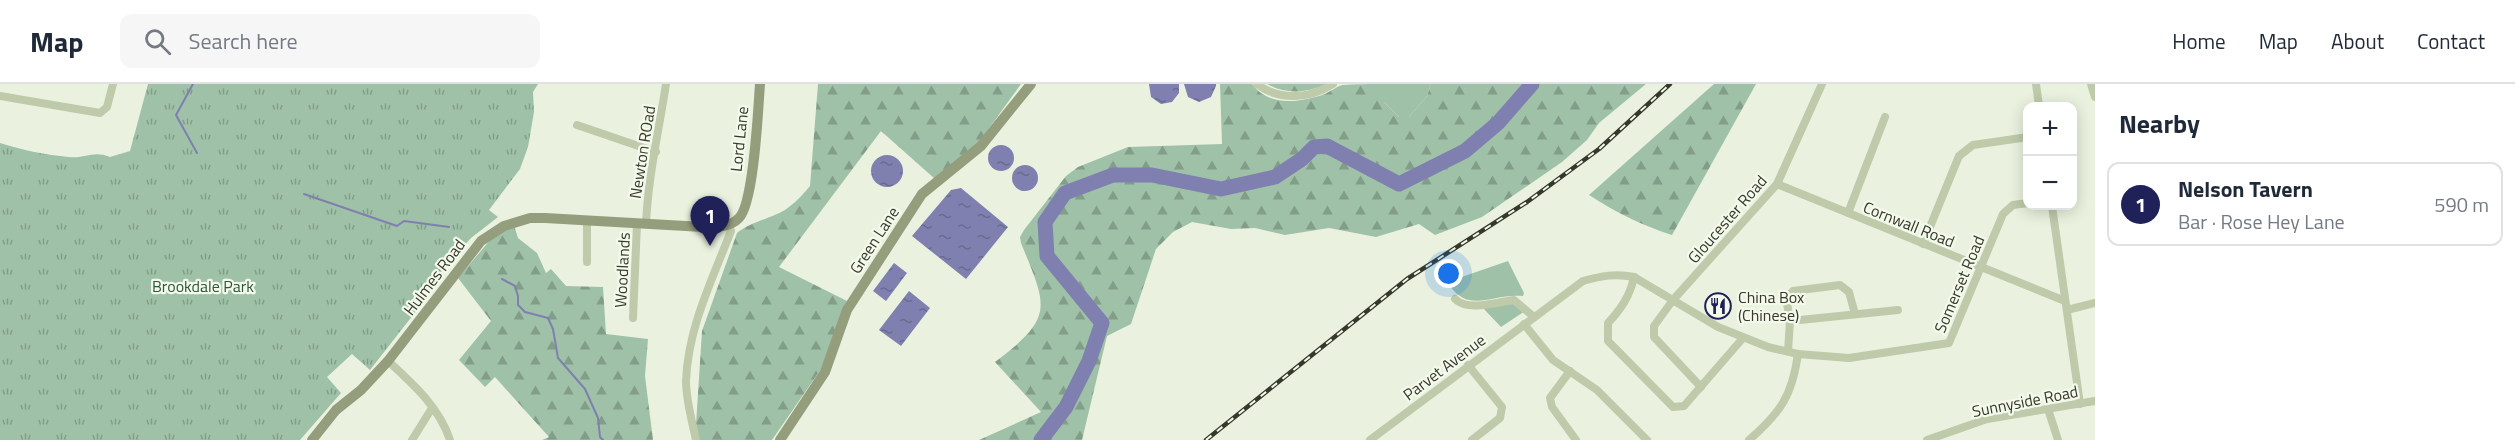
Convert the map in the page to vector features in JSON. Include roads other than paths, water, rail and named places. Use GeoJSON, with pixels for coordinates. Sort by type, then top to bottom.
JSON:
{"type":"FeatureCollection","features":[{"type":"Feature","properties":{"kind":"street"},"geometry":{"type":"LineString","coordinates":[[0,96],[94,113],[105,110],[113,84]]}},
{"type":"Feature","properties":{"kind":"street","name":"Newton ROad"},"geometry":{"type":"LineString","coordinates":[[642,224],[666,84]]}},
{"type":"Feature","properties":{"kind":"street","name":"Lord Lane"},"geometry":{"type":"LineString","coordinates":[[729,225],[741,216],[749,194],[760,84]]}},
{"type":"Feature","properties":{"kind":"street","name":"Green Lane"},"geometry":{"type":"LineString","coordinates":[[780,440],[825,372],[847,310],[922,194],[981,146],[1031,84]]}},
{"type":"Feature","properties":{"kind":"street"},"geometry":{"type":"LineString","coordinates":[[1257,84],[1282,97],[1308,94],[1333,84]]}},
{"type":"Feature","properties":{"kind":"street","name":"Gloucester Road"},"geometry":{"type":"LineString","coordinates":[[1701,387],[1654,338],[1654,326],[1673,300],[1777,184],[1822,84]]}},
{"type":"Feature","properties":{"kind":"street"},"geometry":{"type":"LineString","coordinates":[[2036,84],[2038,102]]}},
{"type":"Feature","properties":{"kind":"street"},"geometry":{"type":"LineString","coordinates":[[2091,84],[2095,97]]}},
{"type":"Feature","properties":{"kind":"street"},"geometry":{"type":"LineString","coordinates":[[1848,213],[1885,117]]}},
{"type":"Feature","properties":{"kind":"street"},"geometry":{"type":"LineString","coordinates":[[577,125],[656,152]]}},
{"type":"Feature","properties":{"kind":"street"},"geometry":{"type":"LineString","coordinates":[[1923,244],[1959,156],[1973,145],[2023,138]]}},
{"type":"Feature","properties":{"kind":"street","name":"Cornwall Road"},"geometry":{"type":"LineString","coordinates":[[1777,184],[1980,267],[2066,306]]}},
{"type":"Feature","properties":{"kind":"street","name":"Somerset Road"},"geometry":{"type":"LineString","coordinates":[[1534,317],[1583,281],[1613,274],[1635,277],[1718,327],[1743,338],[1798,354],[1849,358],[1949,344],[2003,213],[2013,206],[2023,204]]}},
{"type":"Feature","properties":{"kind":"street"},"geometry":{"type":"LineString","coordinates":[[2053,210],[2080,404]]}},
{"type":"Feature","properties":{"kind":"street","name":"Hulmes Road"},"geometry":{"type":"LineString","coordinates":[[312,440],[336,410],[361,390],[388,361],[473,250],[492,233],[530,218],[703,227],[729,225]]}},
{"type":"Feature","properties":{"kind":"street"},"geometry":{"type":"LineString","coordinates":[[587,220],[587,262]]}},
{"type":"Feature","properties":{"kind":"street","name":"Woodlands"},"geometry":{"type":"LineString","coordinates":[[633,318],[642,224]]}},
{"type":"Feature","properties":{"kind":"street"},"geometry":{"type":"LineString","coordinates":[[696,440],[686,383],[689,357],[694,325],[731,231],[729,225]]}},
{"type":"Feature","properties":{"kind":"street"},"geometry":{"type":"LineString","coordinates":[[1635,277],[1630,293],[1608,323],[1608,341],[1673,407],[1684,406],[1743,338]]}},
{"type":"Feature","properties":{"kind":"street"},"geometry":{"type":"LineString","coordinates":[[1788,351],[1790,321],[1786,298],[1793,291],[1840,285],[1849,292],[1855,314]]}},
{"type":"Feature","properties":{"kind":"street"},"geometry":{"type":"LineString","coordinates":[[1455,299],[1459,303],[1469,305],[1514,300],[1534,317]]}},
{"type":"Feature","properties":{"kind":"street"},"geometry":{"type":"LineString","coordinates":[[2066,306],[2095,303]]}},
{"type":"Feature","properties":{"kind":"street"},"geometry":{"type":"LineString","coordinates":[[1790,321],[1898,310]]}},
{"type":"Feature","properties":{"kind":"street","name":"Parvet Avenue"},"geometry":{"type":"LineString","coordinates":[[1371,440],[1534,317]]}},
{"type":"Feature","properties":{"kind":"street"},"geometry":{"type":"LineString","coordinates":[[1524,324],[1552,360],[1597,390],[1647,440]]}},
{"type":"Feature","properties":{"kind":"street"},"geometry":{"type":"LineString","coordinates":[[1749,440],[1784,404],[1794,379],[1798,354]]}},
{"type":"Feature","properties":{"kind":"street"},"geometry":{"type":"LineString","coordinates":[[388,361],[423,394],[450,440]]}},
{"type":"Feature","properties":{"kind":"street"},"geometry":{"type":"LineString","coordinates":[[1468,365],[1502,407],[1503,413],[1500,418],[1472,440]]}},
{"type":"Feature","properties":{"kind":"street"},"geometry":{"type":"LineString","coordinates":[[1570,371],[1550,398],[1552,407],[1576,440]]}},
{"type":"Feature","properties":{"kind":"street","name":"Sunnyside Road"},"geometry":{"type":"LineString","coordinates":[[1927,440],[1987,419],[2095,401]]}},
{"type":"Feature","properties":{"kind":"street"},"geometry":{"type":"LineString","coordinates":[[412,440],[432,408]]}},
{"type":"Feature","properties":{"kind":"street"},"geometry":{"type":"LineString","coordinates":[[2048,409],[2058,440]]}},
{"type":"Feature","properties":{"kind":"water"},"geometry":{"type":"Polygon","coordinates":[[[1149,84],[1179,84],[1179,93],[1172,102],[1161,104],[1151,97],[1149,84]]]}},
{"type":"Feature","properties":{"kind":"water"},"geometry":{"type":"Polygon","coordinates":[[[1184,84],[1216,84],[1216,86],[1211,97],[1199,102],[1188,97],[1184,84]]]}},
{"type":"Feature","properties":{"kind":"water"},"geometry":{"type":"Polygon","coordinates":[[[1001,145],[1010,149],[1014,158],[1010,167],[1001,171],[992,167],[988,158],[992,149],[1001,145]]]}},
{"type":"Feature","properties":{"kind":"water"},"geometry":{"type":"Polygon","coordinates":[[[887,155],[898,160],[903,171],[898,182],[887,187],[876,182],[871,171],[876,160],[887,155]]]}},
{"type":"Feature","properties":{"kind":"water"},"geometry":{"type":"Polygon","coordinates":[[[1025,165],[1034,169],[1038,178],[1034,187],[1025,191],[1016,187],[1012,178],[1016,169],[1025,165]]]}},
{"type":"Feature","properties":{"kind":"water"},"geometry":{"type":"Polygon","coordinates":[[[961,188],[1008,227],[966,279],[912,236],[951,190],[961,188]]]}},
{"type":"Feature","properties":{"kind":"water"},"geometry":{"type":"Polygon","coordinates":[[[894,263],[907,273],[886,301],[873,291],[894,263]]]}},
{"type":"Feature","properties":{"kind":"water"},"geometry":{"type":"Polygon","coordinates":[[[909,291],[930,308],[901,346],[879,330],[909,291]]]}},
{"type":"Feature","properties":{"kind":"waterway"},"geometry":{"type":"LineString","coordinates":[[193,84],[176,115],[197,153]]}},
{"type":"Feature","properties":{"kind":"waterway"},"geometry":{"type":"LineString","coordinates":[[1041,440],[1066,407],[1089,361],[1102,323],[1047,256],[1045,222],[1065,193],[1113,175],[1152,175],[1221,189],[1275,177],[1302,159],[1314,147],[1327,146],[1399,184],[1465,151],[1498,123],[1532,84]]}},
{"type":"Feature","properties":{"kind":"waterway"},"geometry":{"type":"LineString","coordinates":[[304,194],[397,226],[404,221],[449,227]]}},
{"type":"Feature","properties":{"kind":"waterway"},"geometry":{"type":"LineString","coordinates":[[502,279],[515,286],[518,305],[525,312],[548,318],[553,329],[558,358],[585,389],[598,418],[600,437],[603,440]]}},
{"type":"Feature","properties":{"kind":"railway"},"geometry":{"type":"LineString","coordinates":[[1206,440],[1407,279],[1527,202],[1599,149],[1670,84]]}},
{"type":"Feature","properties":{"kind":"place","name":"Nelson Tavern"},"geometry":{"type":"Point","coordinates":[710,246]}},
{"type":"Feature","properties":{"kind":"place","name":"China Box (Chinese)"},"geometry":{"type":"Point","coordinates":[1718,306]}},
{"type":"Feature","properties":{"kind":"park label","name":"Brookdale Park"},"geometry":{"type":"Point","coordinates":[203,286]}}]}
